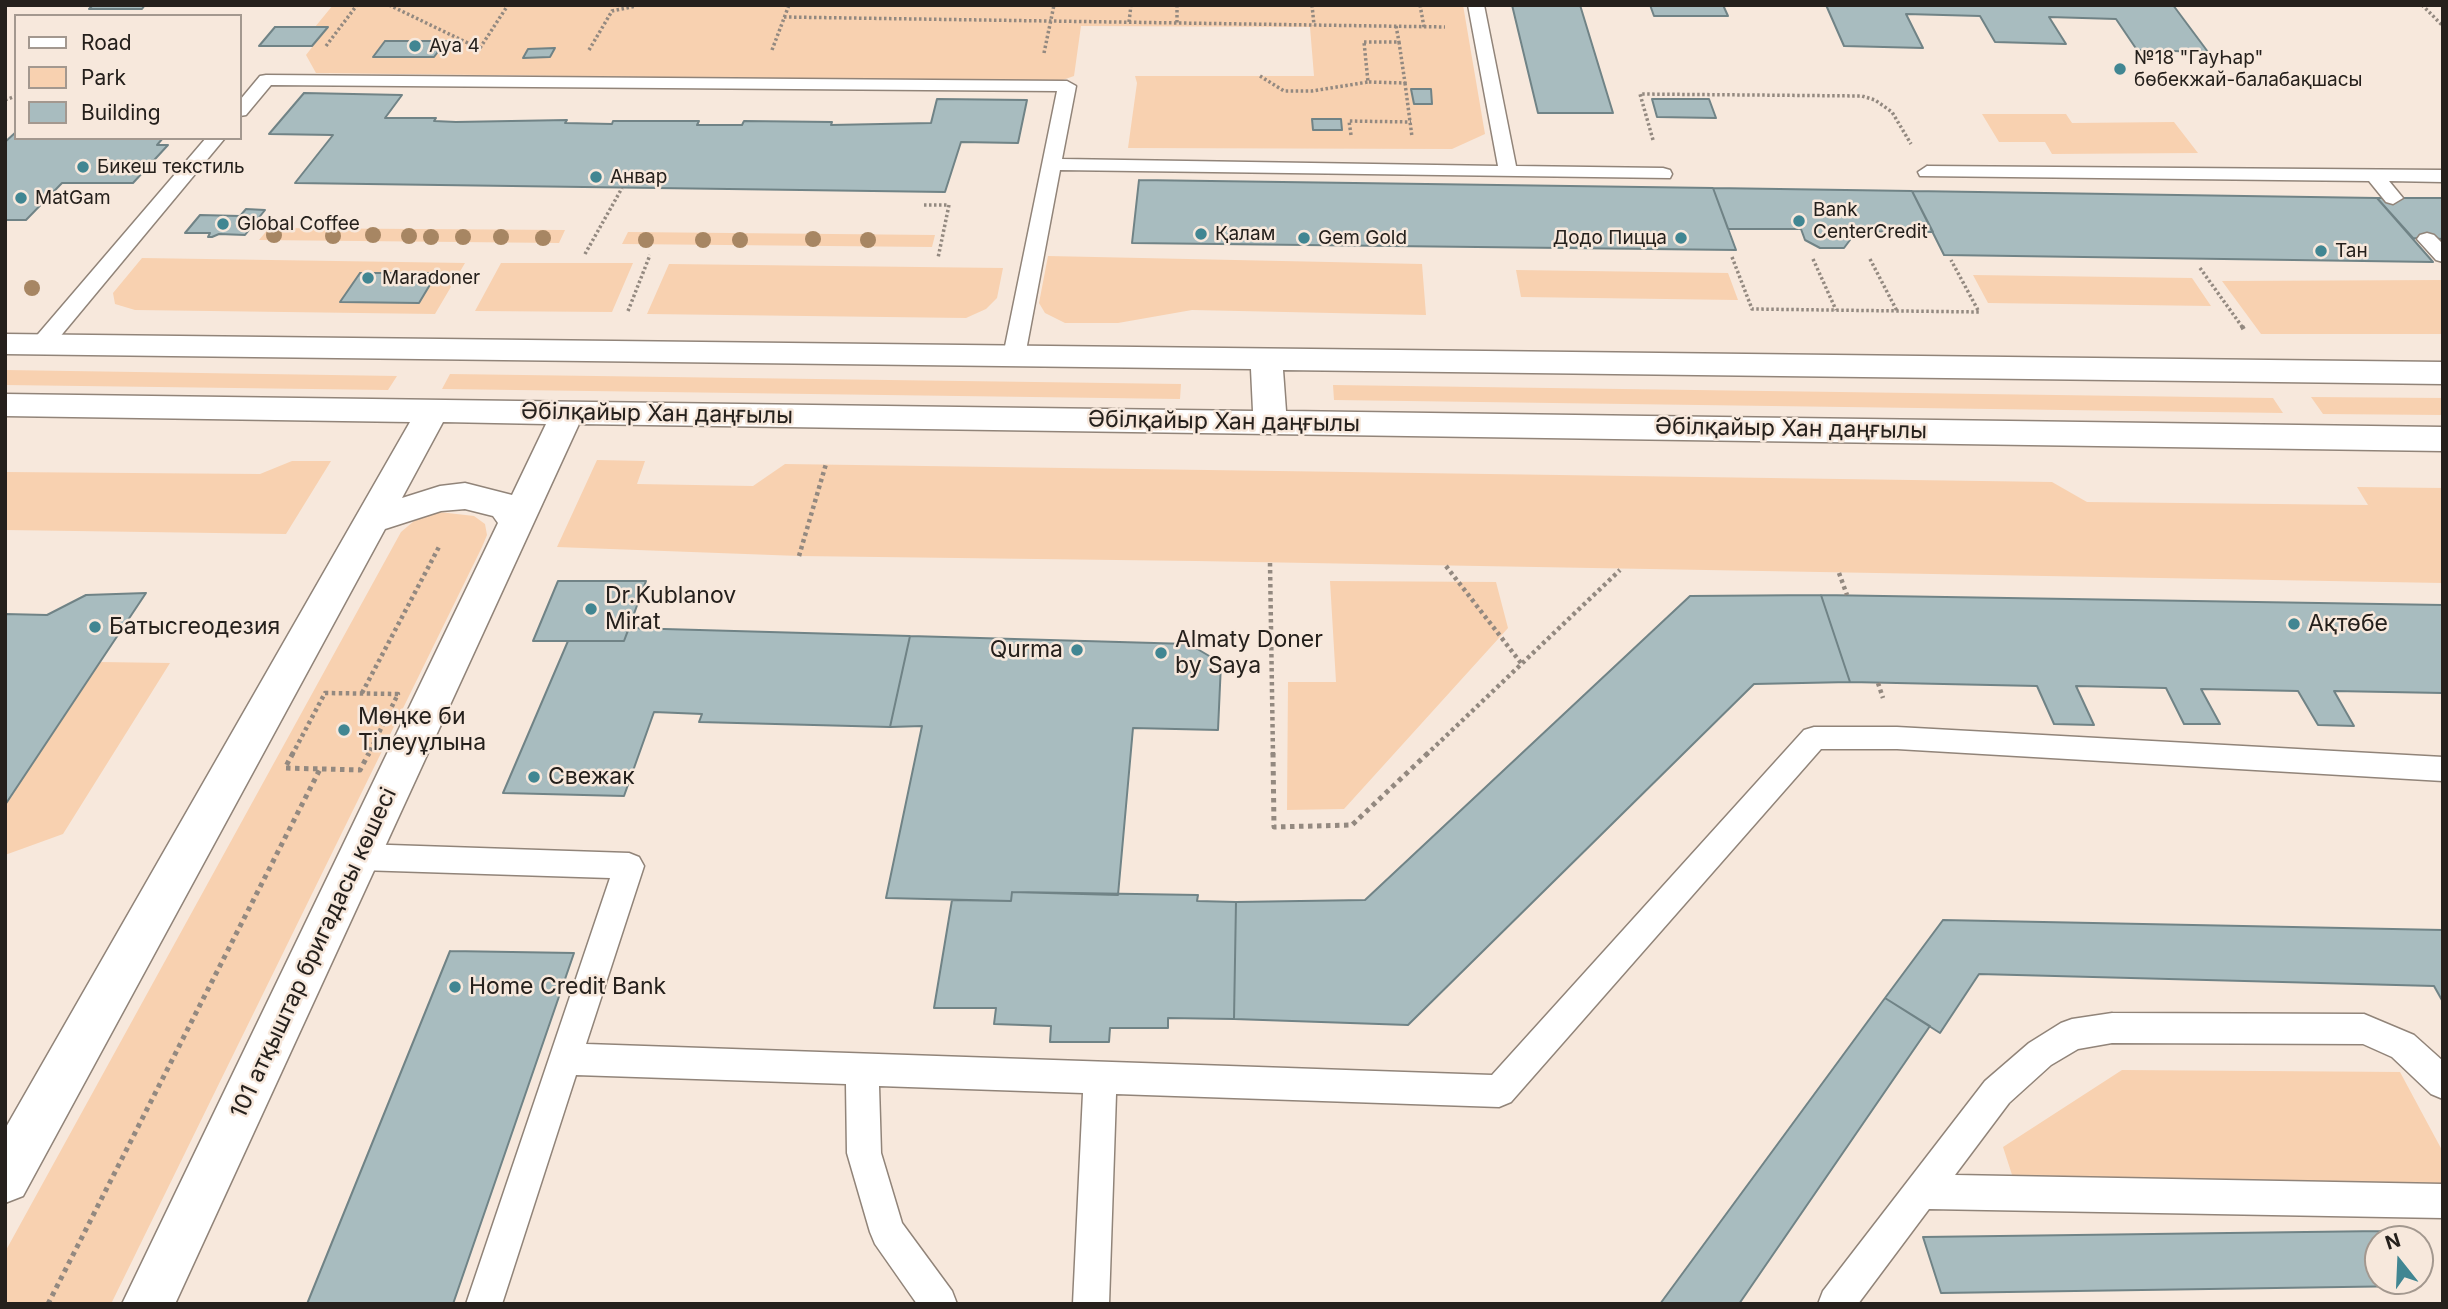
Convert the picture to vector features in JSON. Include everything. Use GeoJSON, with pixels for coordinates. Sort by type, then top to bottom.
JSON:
{"type":"FeatureCollection","features":[{"type":"Feature","properties":{"kind":"main road"},"geometry":{"type":"LineString","coordinates":[[5,344],[2443,373]]}},
{"type":"Feature","properties":{"kind":"main road"},"geometry":{"type":"LineString","coordinates":[[1266,359],[1270,422]]}},
{"type":"Feature","properties":{"kind":"main road","name":"Әбілқайыр Хан даңғылы"},"geometry":{"type":"LineString","coordinates":[[5,405],[2443,439]]}},
{"type":"Feature","properties":{"kind":"main road"},"geometry":{"type":"LineString","coordinates":[[5,1178],[433,411]]}},
{"type":"Feature","properties":{"kind":"main road","name":"101 атқыштар бригадасы көшесі"},"geometry":{"type":"LineString","coordinates":[[148,1304],[568,413]]}},
{"type":"Feature","properties":{"kind":"main road"},"geometry":{"type":"LineString","coordinates":[[373,520],[440,499],[465,496],[505,506],[518,523]]}},
{"type":"Feature","properties":{"kind":"lane"},"geometry":{"type":"LineString","coordinates":[[1476,5],[1508,171]]}},
{"type":"Feature","properties":{"kind":"lane"},"geometry":{"type":"LineString","coordinates":[[242,80],[1067,86],[1014,356]]}},
{"type":"Feature","properties":{"kind":"lane"},"geometry":{"type":"LineString","coordinates":[[242,109],[266,80]]}},
{"type":"Feature","properties":{"kind":"lane"},"geometry":{"type":"LineString","coordinates":[[41,345],[214,140]]}},
{"type":"Feature","properties":{"kind":"lane"},"geometry":{"type":"LineString","coordinates":[[1051,164],[1663,174]]}},
{"type":"Feature","properties":{"kind":"lane"},"geometry":{"type":"LineString","coordinates":[[1927,172],[2443,176]]}},
{"type":"Feature","properties":{"kind":"lane"},"geometry":{"type":"LineString","coordinates":[[2375,176],[2393,198]]}},
{"type":"Feature","properties":{"kind":"lane"},"geometry":{"type":"LineString","coordinates":[[2427,239],[2443,256]]}},
{"type":"Feature","properties":{"kind":"lane"},"geometry":{"type":"LineString","coordinates":[[565,1059],[1499,1091],[1814,738],[1897,738],[2443,769]]}},
{"type":"Feature","properties":{"kind":"lane"},"geometry":{"type":"LineString","coordinates":[[360,857],[629,866],[484,1304]]}},
{"type":"Feature","properties":{"kind":"lane"},"geometry":{"type":"LineString","coordinates":[[1836,1304],[1997,1093],[2040,1054],[2073,1034],[2112,1028],[2364,1029],[2403,1046],[2443,1083]]}},
{"type":"Feature","properties":{"kind":"lane"},"geometry":{"type":"LineString","coordinates":[[862,1069],[864,1153],[887,1232],[939,1304]]}},
{"type":"Feature","properties":{"kind":"lane"},"geometry":{"type":"LineString","coordinates":[[1091,1304],[1100,1077]]}},
{"type":"Feature","properties":{"kind":"lane"},"geometry":{"type":"LineString","coordinates":[[1924,1192],[2443,1201]]}},
{"type":"Feature","properties":{"kind":"path"},"geometry":{"type":"LineString","coordinates":[[300,80],[357,5]]}},
{"type":"Feature","properties":{"kind":"path"},"geometry":{"type":"LineString","coordinates":[[389,5],[480,49],[508,5]]}},
{"type":"Feature","properties":{"kind":"path"},"geometry":{"type":"LineString","coordinates":[[586,54],[612,11],[636,5],[789,5],[759,83]]}},
{"type":"Feature","properties":{"kind":"path"},"geometry":{"type":"LineString","coordinates":[[1038,86],[1054,5]]}},
{"type":"Feature","properties":{"kind":"path"},"geometry":{"type":"LineString","coordinates":[[1129,22],[1130,5]]}},
{"type":"Feature","properties":{"kind":"path"},"geometry":{"type":"LineString","coordinates":[[1177,5],[1177,23]]}},
{"type":"Feature","properties":{"kind":"path"},"geometry":{"type":"LineString","coordinates":[[1312,5],[1314,25]]}},
{"type":"Feature","properties":{"kind":"path"},"geometry":{"type":"LineString","coordinates":[[1420,5],[1424,27]]}},
{"type":"Feature","properties":{"kind":"path"},"geometry":{"type":"LineString","coordinates":[[2422,5],[2443,26]]}},
{"type":"Feature","properties":{"kind":"path"},"geometry":{"type":"LineString","coordinates":[[784,17],[1480,27]]}},
{"type":"Feature","properties":{"kind":"path"},"geometry":{"type":"LineString","coordinates":[[1396,26],[1416,170]]}},
{"type":"Feature","properties":{"kind":"path"},"geometry":{"type":"LineString","coordinates":[[1368,82],[1364,42],[1399,42]]}},
{"type":"Feature","properties":{"kind":"path"},"geometry":{"type":"LineString","coordinates":[[1260,76],[1284,91],[1312,91],[1368,82],[1405,83]]}},
{"type":"Feature","properties":{"kind":"path"},"geometry":{"type":"LineString","coordinates":[[1663,174],[1640,94],[1862,96],[1875,100],[1892,112],[1927,172]]}},
{"type":"Feature","properties":{"kind":"path"},"geometry":{"type":"LineString","coordinates":[[585,254],[622,187]]}},
{"type":"Feature","properties":{"kind":"path"},"geometry":{"type":"LineString","coordinates":[[924,205],[949,205],[938,258]]}},
{"type":"Feature","properties":{"kind":"path"},"geometry":{"type":"LineString","coordinates":[[628,311],[650,255]]}},
{"type":"Feature","properties":{"kind":"path"},"geometry":{"type":"LineString","coordinates":[[1732,257],[1752,309],[1979,312],[1951,260]]}},
{"type":"Feature","properties":{"kind":"path"},"geometry":{"type":"LineString","coordinates":[[1813,259],[1836,310]]}},
{"type":"Feature","properties":{"kind":"path"},"geometry":{"type":"LineString","coordinates":[[1870,259],[1897,311]]}},
{"type":"Feature","properties":{"kind":"path"},"geometry":{"type":"LineString","coordinates":[[2200,268],[2247,334]]}},
{"type":"Feature","properties":{"kind":"path"},"geometry":{"type":"LineString","coordinates":[[799,556],[826,464]]}},
{"type":"Feature","properties":{"kind":"path"},"geometry":{"type":"LineString","coordinates":[[362,693],[440,545]]}},
{"type":"Feature","properties":{"kind":"path"},"geometry":{"type":"LineString","coordinates":[[1270,563],[1274,827],[1352,825],[1620,570]]}},
{"type":"Feature","properties":{"kind":"path"},"geometry":{"type":"LineString","coordinates":[[1446,566],[1521,663]]}},
{"type":"Feature","properties":{"kind":"path"},"geometry":{"type":"LineString","coordinates":[[1839,573],[1847,595]]}},
{"type":"Feature","properties":{"kind":"path"},"geometry":{"type":"LineString","coordinates":[[325,692],[398,694],[360,770],[320,769],[285,768],[325,692]]}},
{"type":"Feature","properties":{"kind":"path"},"geometry":{"type":"LineString","coordinates":[[48,1304],[320,769]]}},
{"type":"Feature","properties":{"kind":"green space"},"geometry":{"type":"Polygon","coordinates":[[[333,5],[1463,5],[1485,134],[1452,149],[1128,148],[1137,83],[1135,76],[1314,76],[1310,27],[1081,26],[1074,76],[1057,82],[316,73],[306,55],[327,28],[315,27],[333,5]]]}},
{"type":"Feature","properties":{"kind":"green space"},"geometry":{"type":"Polygon","coordinates":[[[1982,114],[2066,114],[2072,123],[2174,122],[2198,153],[2052,154],[2045,142],[1999,142],[1982,114]]]}},
{"type":"Feature","properties":{"kind":"green space"},"geometry":{"type":"Polygon","coordinates":[[[269,228],[565,230],[559,243],[259,240],[269,228]]]}},
{"type":"Feature","properties":{"kind":"green space"},"geometry":{"type":"Polygon","coordinates":[[[628,232],[935,235],[932,247],[622,244],[628,232]]]}},
{"type":"Feature","properties":{"kind":"green space"},"geometry":{"type":"Polygon","coordinates":[[[1048,256],[1422,264],[1426,315],[1192,310],[1118,323],[1065,323],[1045,313],[1039,303],[1048,256]]]}},
{"type":"Feature","properties":{"kind":"green space"},"geometry":{"type":"Polygon","coordinates":[[[142,258],[465,263],[435,314],[135,310],[115,304],[113,293],[142,258]]]}},
{"type":"Feature","properties":{"kind":"green space"},"geometry":{"type":"Polygon","coordinates":[[[501,263],[633,263],[612,312],[475,311],[501,263]]]}},
{"type":"Feature","properties":{"kind":"green space"},"geometry":{"type":"Polygon","coordinates":[[[669,264],[1003,268],[997,298],[986,309],[966,318],[647,314],[669,264]]]}},
{"type":"Feature","properties":{"kind":"green space"},"geometry":{"type":"Polygon","coordinates":[[[1516,270],[1728,273],[1738,300],[1521,297],[1516,270]]]}},
{"type":"Feature","properties":{"kind":"green space"},"geometry":{"type":"Polygon","coordinates":[[[1973,275],[2192,278],[2211,306],[1988,303],[1973,275]]]}},
{"type":"Feature","properties":{"kind":"green space"},"geometry":{"type":"Polygon","coordinates":[[[2443,280],[2443,334],[2261,334],[2222,281],[2443,280]]]}},
{"type":"Feature","properties":{"kind":"green space"},"geometry":{"type":"Polygon","coordinates":[[[5,370],[397,376],[388,390],[5,385],[5,370]]]}},
{"type":"Feature","properties":{"kind":"green space"},"geometry":{"type":"Polygon","coordinates":[[[450,374],[1181,384],[1180,399],[442,389],[450,374]]]}},
{"type":"Feature","properties":{"kind":"green space"},"geometry":{"type":"Polygon","coordinates":[[[1333,385],[2273,398],[2283,413],[1334,400],[1333,385]]]}},
{"type":"Feature","properties":{"kind":"green space"},"geometry":{"type":"Polygon","coordinates":[[[2311,397],[2443,398],[2443,415],[2323,414],[2311,397]]]}},
{"type":"Feature","properties":{"kind":"green space"},"geometry":{"type":"Polygon","coordinates":[[[597,460],[645,461],[637,484],[753,486],[785,464],[2052,482],[2087,502],[2368,505],[2357,487],[2443,488],[2443,583],[799,556],[557,547],[597,460]]]}},
{"type":"Feature","properties":{"kind":"green space"},"geometry":{"type":"Polygon","coordinates":[[[292,461],[331,461],[286,534],[5,530],[5,472],[260,474],[292,461]]]}},
{"type":"Feature","properties":{"kind":"green space"},"geometry":{"type":"Polygon","coordinates":[[[439,512],[474,516],[485,524],[487,535],[111,1304],[5,1304],[5,1252],[401,532],[414,521],[439,512]]]}},
{"type":"Feature","properties":{"kind":"green space"},"geometry":{"type":"Polygon","coordinates":[[[1330,581],[1496,582],[1508,628],[1344,809],[1287,810],[1288,682],[1336,682],[1330,581]]]}},
{"type":"Feature","properties":{"kind":"green space"},"geometry":{"type":"Polygon","coordinates":[[[100,662],[170,663],[63,834],[5,855],[5,805],[100,662]]]}},
{"type":"Feature","properties":{"kind":"green space"},"geometry":{"type":"Polygon","coordinates":[[[2122,1070],[2400,1072],[2443,1152],[2443,1185],[2014,1181],[2003,1147],[2122,1070]]]}},
{"type":"Feature","properties":{"kind":"building"},"geometry":{"type":"Polygon","coordinates":[[[93,5],[145,5],[142,9],[89,9],[93,5]]]}},
{"type":"Feature","properties":{"kind":"building"},"geometry":{"type":"Polygon","coordinates":[[[1512,5],[1580,5],[1613,113],[1538,113],[1512,5]]]}},
{"type":"Feature","properties":{"kind":"building"},"geometry":{"type":"Polygon","coordinates":[[[1650,5],[1723,5],[1728,16],[1654,16],[1650,5]]]}},
{"type":"Feature","properties":{"kind":"building"},"geometry":{"type":"Polygon","coordinates":[[[1826,5],[2173,5],[2208,52],[2137,50],[2116,19],[2049,17],[2066,44],[1995,42],[1980,16],[1906,14],[1923,48],[1844,46],[1826,5]]]}},
{"type":"Feature","properties":{"kind":"building"},"geometry":{"type":"Polygon","coordinates":[[[275,27],[328,27],[312,46],[259,46],[275,27]]]}},
{"type":"Feature","properties":{"kind":"building"},"geometry":{"type":"Polygon","coordinates":[[[385,41],[446,41],[434,57],[373,57],[385,41]]]}},
{"type":"Feature","properties":{"kind":"building"},"geometry":{"type":"Polygon","coordinates":[[[555,48],[550,57],[523,58],[528,49],[555,48]]]}},
{"type":"Feature","properties":{"kind":"building"},"geometry":{"type":"Polygon","coordinates":[[[1411,89],[1431,89],[1432,104],[1414,104],[1411,89]]]}},
{"type":"Feature","properties":{"kind":"building"},"geometry":{"type":"Polygon","coordinates":[[[304,93],[402,95],[385,118],[436,118],[434,121],[456,122],[567,120],[565,123],[612,124],[613,121],[699,121],[697,125],[742,125],[744,121],[832,122],[831,125],[931,123],[937,99],[1027,100],[1018,143],[961,142],[945,192],[295,183],[333,135],[269,134],[304,93]]]}},
{"type":"Feature","properties":{"kind":"building"},"geometry":{"type":"Polygon","coordinates":[[[1652,99],[1709,99],[1716,118],[1657,117],[1652,99]]]}},
{"type":"Feature","properties":{"kind":"building"},"geometry":{"type":"Polygon","coordinates":[[[1312,119],[1341,119],[1342,130],[1313,130],[1312,119]]]}},
{"type":"Feature","properties":{"kind":"building"},"geometry":{"type":"Polygon","coordinates":[[[14,134],[14,140],[161,140],[157,145],[168,145],[133,183],[62,183],[26,220],[5,220],[5,142],[14,134]]]}},
{"type":"Feature","properties":{"kind":"building"},"geometry":{"type":"Polygon","coordinates":[[[1139,180],[1713,188],[1736,250],[1132,243],[1139,180]]]}},
{"type":"Feature","properties":{"kind":"building"},"geometry":{"type":"Polygon","coordinates":[[[1713,188],[1912,191],[1933,232],[1846,231],[1850,240],[1844,248],[1820,248],[1805,240],[1801,229],[1728,229],[1713,188]]]}},
{"type":"Feature","properties":{"kind":"building"},"geometry":{"type":"Polygon","coordinates":[[[1912,191],[2377,198],[2433,262],[1944,255],[1912,191]]]}},
{"type":"Feature","properties":{"kind":"building"},"geometry":{"type":"Polygon","coordinates":[[[2377,198],[2443,198],[2443,239],[2413,238],[2377,198]]]}},
{"type":"Feature","properties":{"kind":"building","name":"Global Coffee"},"geometry":{"type":"Polygon","coordinates":[[[246,209],[265,210],[245,235],[219,234],[208,237],[210,233],[185,233],[200,215],[240,216],[246,209]]]}},
{"type":"Feature","properties":{"kind":"building"},"geometry":{"type":"Polygon","coordinates":[[[360,273],[437,273],[419,303],[340,302],[360,273]]]}},
{"type":"Feature","properties":{"kind":"building","name":"Dr.Kublanov Mirat"},"geometry":{"type":"Polygon","coordinates":[[[558,581],[646,581],[624,641],[533,641],[558,581]]]}},
{"type":"Feature","properties":{"kind":"building"},"geometry":{"type":"Polygon","coordinates":[[[146,593],[5,805],[5,614],[47,615],[86,595],[146,593]]]}},
{"type":"Feature","properties":{"kind":"building"},"geometry":{"type":"Polygon","coordinates":[[[1821,595],[1850,682],[1754,684],[1408,1025],[1234,1019],[1236,902],[1365,900],[1690,596],[1821,595]]]}},
{"type":"Feature","properties":{"kind":"building"},"geometry":{"type":"Polygon","coordinates":[[[1821,595],[2443,605],[2443,693],[2334,691],[2354,726],[2318,725],[2298,691],[2201,689],[2220,724],[2184,724],[2166,688],[2076,686],[2094,725],[2054,724],[2037,686],[1850,682],[1821,595]]]}},
{"type":"Feature","properties":{"kind":"building"},"geometry":{"type":"Polygon","coordinates":[[[629,628],[910,636],[890,727],[699,722],[702,714],[654,712],[624,796],[503,793],[568,641],[624,641],[629,628]]]}},
{"type":"Feature","properties":{"kind":"building"},"geometry":{"type":"Polygon","coordinates":[[[910,636],[1189,644],[1221,663],[1218,730],[1133,728],[1118,895],[1012,892],[1011,901],[886,898],[922,726],[890,727],[910,636]]]}},
{"type":"Feature","properties":{"kind":"building"},"geometry":{"type":"Polygon","coordinates":[[[1012,892],[1198,895],[1197,901],[1236,902],[1234,1019],[1168,1018],[1168,1028],[1110,1028],[1109,1042],[1050,1042],[1051,1026],[994,1024],[996,1008],[934,1008],[952,900],[1011,901],[1012,892]]]}},
{"type":"Feature","properties":{"kind":"building"},"geometry":{"type":"Polygon","coordinates":[[[1943,920],[2443,930],[2443,1002],[2434,986],[1979,974],[1940,1033],[1885,998],[1943,920]]]}},
{"type":"Feature","properties":{"kind":"building"},"geometry":{"type":"Polygon","coordinates":[[[450,951],[574,953],[453,1304],[307,1304],[450,951]]]}},
{"type":"Feature","properties":{"kind":"building"},"geometry":{"type":"Polygon","coordinates":[[[1885,998],[1930,1026],[1739,1304],[1660,1304],[1885,998]]]}},
{"type":"Feature","properties":{"kind":"building"},"geometry":{"type":"Polygon","coordinates":[[[2364,1231],[2364,1287],[1941,1293],[1923,1237],[2364,1231]]]}},
{"type":"Feature","properties":{"kind":"place","name":"Aya 4"},"geometry":{"type":"Point","coordinates":[415,46]}},
{"type":"Feature","properties":{"kind":"place","name":"№18 \"ГауҺар\" бөбекжай-балабақшасы"},"geometry":{"type":"Point","coordinates":[2120,69]}},
{"type":"Feature","properties":{"kind":"place","name":"Бикеш текстиль"},"geometry":{"type":"Point","coordinates":[83,167]}},
{"type":"Feature","properties":{"kind":"place","name":"Анвар"},"geometry":{"type":"Point","coordinates":[596,177]}},
{"type":"Feature","properties":{"kind":"place","name":"MatGam"},"geometry":{"type":"Point","coordinates":[21,198]}},
{"type":"Feature","properties":{"kind":"place","name":"Bank CenterCredit"},"geometry":{"type":"Point","coordinates":[1799,221]}},
{"type":"Feature","properties":{"kind":"place","name":"Global Coffee"},"geometry":{"type":"Point","coordinates":[223,224]}},
{"type":"Feature","properties":{"kind":"place","name":"Қалам"},"geometry":{"type":"Point","coordinates":[1201,234]}},
{"type":"Feature","properties":{"kind":"place","name":"Gem Gold"},"geometry":{"type":"Point","coordinates":[1304,238]}},
{"type":"Feature","properties":{"kind":"place","name":"Додо Пицца"},"geometry":{"type":"Point","coordinates":[1681,238]}},
{"type":"Feature","properties":{"kind":"place","name":"Тан"},"geometry":{"type":"Point","coordinates":[2321,251]}},
{"type":"Feature","properties":{"kind":"place","name":"Maradoner"},"geometry":{"type":"Point","coordinates":[368,278]}},
{"type":"Feature","properties":{"kind":"place","name":"Dr.Kublanov Mirat"},"geometry":{"type":"Point","coordinates":[591,609]}},
{"type":"Feature","properties":{"kind":"place","name":"Ақтөбе"},"geometry":{"type":"Point","coordinates":[2294,624]}},
{"type":"Feature","properties":{"kind":"place","name":"Батысгеодезия"},"geometry":{"type":"Point","coordinates":[95,627]}},
{"type":"Feature","properties":{"kind":"place","name":"Qurma"},"geometry":{"type":"Point","coordinates":[1077,650]}},
{"type":"Feature","properties":{"kind":"place","name":"Almaty Doner by Saya"},"geometry":{"type":"Point","coordinates":[1161,653]}},
{"type":"Feature","properties":{"kind":"place","name":"Мөңке би Тілеуұлына"},"geometry":{"type":"Point","coordinates":[344,730]}},
{"type":"Feature","properties":{"kind":"place","name":"Свежак"},"geometry":{"type":"Point","coordinates":[534,777]}},
{"type":"Feature","properties":{"kind":"place","name":"Home Credit Bank"},"geometry":{"type":"Point","coordinates":[455,987]}}]}
